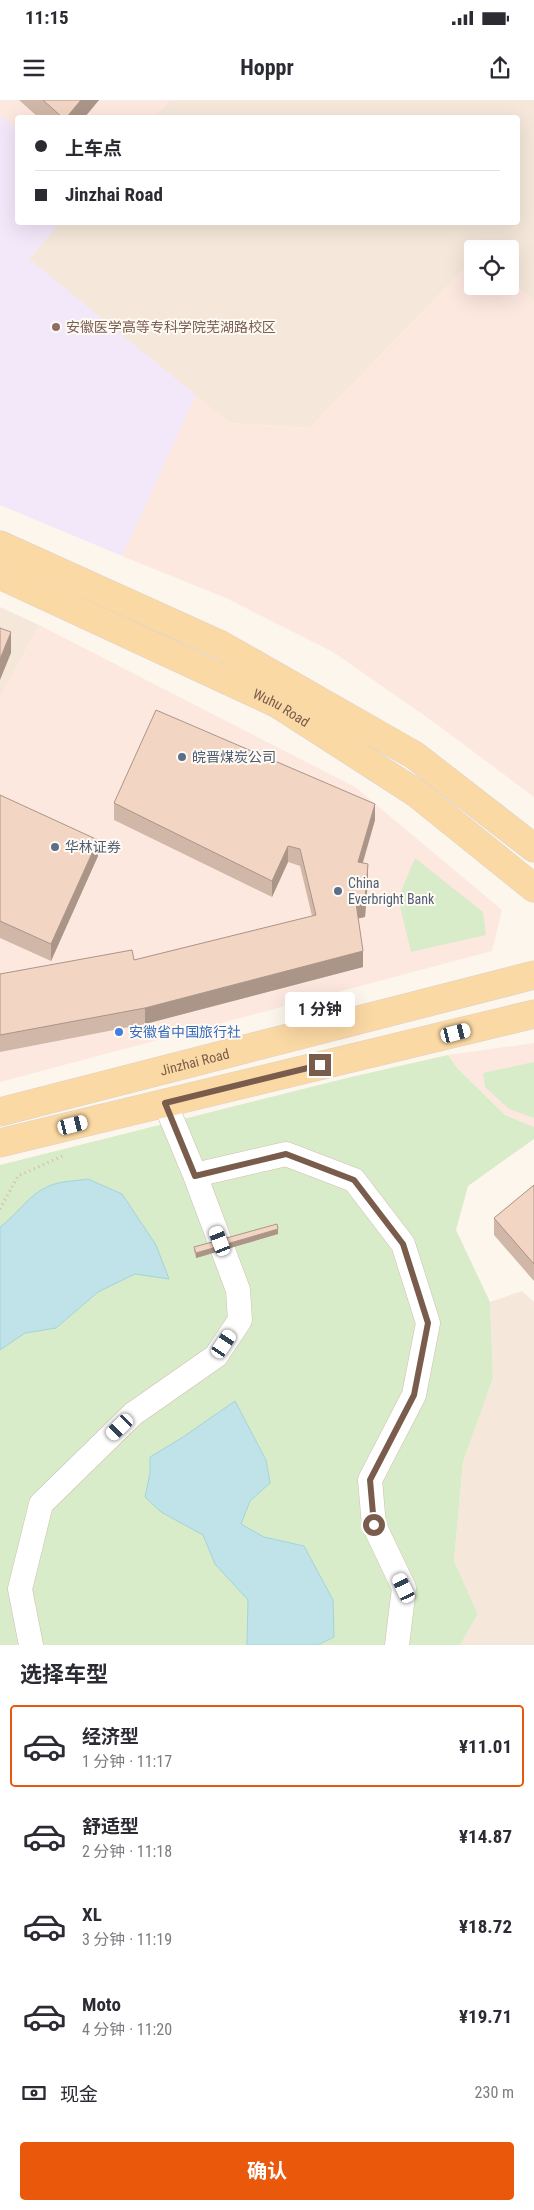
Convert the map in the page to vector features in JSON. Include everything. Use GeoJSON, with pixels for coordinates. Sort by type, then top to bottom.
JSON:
{"type":"FeatureCollection","features":[{"type":"Feature","properties":{"kind":"main road","name":"Wuhu Road"},"geometry":{"type":"LineString","coordinates":[[0,544],[221,645],[414,755],[534,848]]}},
{"type":"Feature","properties":{"kind":"main road","name":"Wuhu Road"},"geometry":{"type":"LineString","coordinates":[[0,575],[278,704],[416,793],[534,888]]}},
{"type":"Feature","properties":{"kind":"main road","name":"Jinzhai Road"},"geometry":{"type":"LineString","coordinates":[[0,1112],[534,974]]}},
{"type":"Feature","properties":{"kind":"main road"},"geometry":{"type":"LineString","coordinates":[[0,1143],[534,1014]]}},
{"type":"Feature","properties":{"kind":"street"},"geometry":{"type":"LineString","coordinates":[[31,1645],[20,1590],[41,1504],[133,1414],[216,1356],[240,1320],[238,1290],[165,1103]]}},
{"type":"Feature","properties":{"kind":"street"},"geometry":{"type":"LineString","coordinates":[[195,1176],[286,1154],[354,1180],[403,1244],[428,1323],[414,1395],[370,1480],[374,1525],[404,1588],[397,1645]]}},
{"type":"Feature","properties":{"kind":"path"},"geometry":{"type":"LineString","coordinates":[[0,1208],[18,1176],[72,1151]]}},
{"type":"Feature","properties":{"kind":"shaded area"},"geometry":{"type":"Polygon","coordinates":[[[0,100],[170,100],[156,115],[15,115],[15,128],[0,114],[0,100]]]}},
{"type":"Feature","properties":{"kind":"shaded area"},"geometry":{"type":"Polygon","coordinates":[[[170,100],[534,100],[534,301],[519,288],[519,240],[464,240],[464,269],[310,428],[229,423],[29,259],[58,225],[520,225],[520,115],[156,115],[170,100]]]}},
{"type":"Feature","properties":{"kind":"shaded area","name":"安徽医学高等专科学院芜湖路校区"},"geometry":{"type":"Polygon","coordinates":[[[0,114],[15,128],[15,225],[58,225],[29,259],[196,395],[122,556],[0,505],[0,114]]]}},
{"type":"Feature","properties":{"kind":"shaded area"},"geometry":{"type":"Polygon","coordinates":[[[464,269],[464,295],[519,295],[519,288],[534,301],[534,797],[435,723],[333,652],[226,598],[122,556],[196,395],[229,423],[310,428],[464,269]]]}},
{"type":"Feature","properties":{"kind":"shaded area"},"geometry":{"type":"Polygon","coordinates":[[[0,607],[39,625],[0,699],[0,607]]]}},
{"type":"Feature","properties":{"kind":"shaded area"},"geometry":{"type":"Polygon","coordinates":[[[39,625],[355,787],[502,910],[492,951],[0,1082],[0,697],[39,625]]]}},
{"type":"Feature","properties":{"kind":"shaded area"},"geometry":{"type":"Polygon","coordinates":[[[534,1043],[534,1127],[505,1115],[457,1068],[448,1055],[534,1043]]]}},
{"type":"Feature","properties":{"kind":"shaded area"},"geometry":{"type":"Polygon","coordinates":[[[522,1291],[534,1302],[534,1645],[460,1645],[478,1614],[454,1561],[463,1462],[493,1378],[490,1302],[522,1291]]]}},
{"type":"Feature","properties":{"kind":"green space"},"geometry":{"type":"Polygon","coordinates":[[[415,858],[483,912],[486,935],[411,952],[398,898],[415,858]]]}},
{"type":"Feature","properties":{"kind":"green space"},"geometry":{"type":"Polygon","coordinates":[[[448,1055],[457,1068],[505,1115],[534,1127],[534,1139],[468,1186],[456,1230],[490,1302],[493,1378],[463,1462],[454,1561],[478,1614],[460,1645],[0,1645],[0,1165],[351,1077],[448,1055]]]}},
{"type":"Feature","properties":{"kind":"green space"},"geometry":{"type":"Polygon","coordinates":[[[534,1062],[534,1118],[509,1109],[485,1087],[483,1073],[534,1062]]]}},
{"type":"Feature","properties":{"kind":"water"},"geometry":{"type":"Polygon","coordinates":[[[88,1179],[122,1194],[156,1245],[169,1279],[135,1274],[98,1292],[56,1328],[25,1333],[0,1350],[0,1227],[29,1199],[49,1186],[88,1179]]]}},
{"type":"Feature","properties":{"kind":"water"},"geometry":{"type":"Polygon","coordinates":[[[235,1401],[266,1460],[270,1483],[250,1501],[241,1524],[264,1537],[304,1546],[333,1600],[334,1637],[318,1645],[247,1645],[248,1600],[215,1564],[203,1535],[161,1512],[145,1497],[150,1473],[150,1457],[235,1401]]]}},
{"type":"Feature","properties":{"kind":"building"},"geometry":{"type":"Polygon","coordinates":[[[43,100],[81,100],[68,115],[60,115],[43,100]]]}},
{"type":"Feature","properties":{"kind":"building"},"geometry":{"type":"Polygon","coordinates":[[[0,628],[11,632],[0,659],[0,628]]]}},
{"type":"Feature","properties":{"kind":"building"},"geometry":{"type":"Polygon","coordinates":[[[156,710],[375,804],[358,862],[368,864],[365,900],[356,903],[363,951],[145,1008],[0,1035],[0,974],[132,950],[134,960],[316,915],[300,849],[288,846],[272,881],[114,803],[156,710]]]}},
{"type":"Feature","properties":{"kind":"building"},"geometry":{"type":"Polygon","coordinates":[[[0,795],[98,840],[51,944],[0,921],[0,795]]]}},
{"type":"Feature","properties":{"kind":"building"},"geometry":{"type":"Polygon","coordinates":[[[534,1185],[534,1264],[494,1218],[534,1185]]]}},
{"type":"Feature","properties":{"kind":"building"},"geometry":{"type":"Polygon","coordinates":[[[277,1224],[278,1229],[196,1253],[194,1247],[277,1224]]]}},
{"type":"Feature","properties":{"kind":"place","name":"安徽医学高等专科学院芜湖路校区"},"geometry":{"type":"Point","coordinates":[56,327]}},
{"type":"Feature","properties":{"kind":"place","name":"皖晋煤炭公司"},"geometry":{"type":"Point","coordinates":[182,757]}},
{"type":"Feature","properties":{"kind":"place","name":"华林证券"},"geometry":{"type":"Point","coordinates":[55,847]}},
{"type":"Feature","properties":{"kind":"place","name":"China Everbright Bank"},"geometry":{"type":"Point","coordinates":[338,891]}},
{"type":"Feature","properties":{"kind":"place","name":"安徽省中国旅行社"},"geometry":{"type":"Point","coordinates":[119,1032]}},
{"type":"Feature","properties":{"kind":"route"},"geometry":{"type":"LineString","coordinates":[[320,1065],[165,1103],[195,1176],[286,1154],[354,1180],[403,1244],[428,1323],[414,1395],[370,1480],[374,1525]]}}]}
